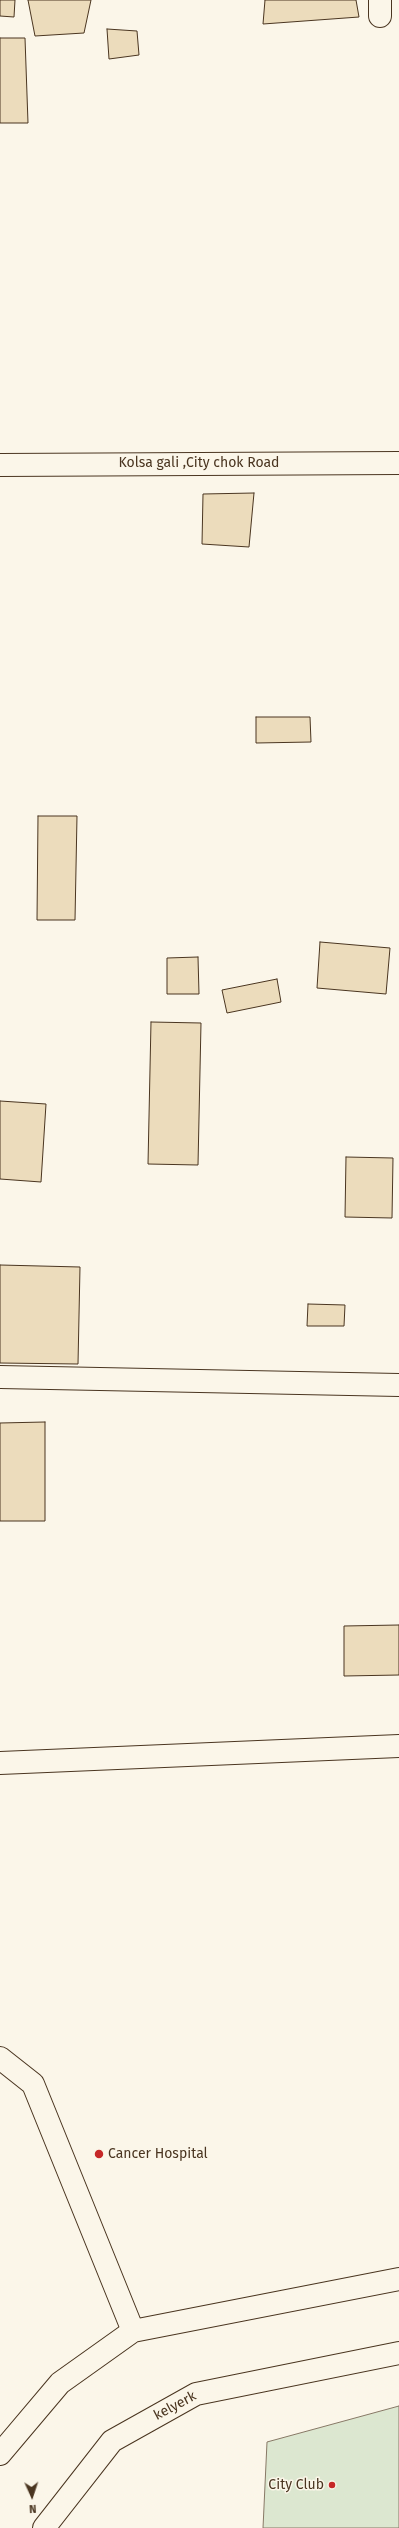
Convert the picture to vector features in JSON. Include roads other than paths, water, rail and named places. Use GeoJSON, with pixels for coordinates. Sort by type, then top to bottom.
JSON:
{"type":"FeatureCollection","features":[{"type":"Feature","properties":{"kind":"street","name":"Kolsa gali ,City chok Road"},"geometry":{"type":"LineString","coordinates":[[0,465],[399,463]]}},
{"type":"Feature","properties":{"kind":"street"},"geometry":{"type":"LineString","coordinates":[[0,1377],[399,1385]]}},
{"type":"Feature","properties":{"kind":"street"},"geometry":{"type":"LineString","coordinates":[[0,1763],[399,1746]]}},
{"type":"Feature","properties":{"kind":"street"},"geometry":{"type":"LineString","coordinates":[[0,2058],[33,2084],[133,2331]]}},
{"type":"Feature","properties":{"kind":"street"},"geometry":{"type":"LineString","coordinates":[[0,2454],[60,2383],[133,2331],[399,2279]]}},
{"type":"Feature","properties":{"kind":"street","name":"kelyerk"},"geometry":{"type":"LineString","coordinates":[[44,2528],[112,2441],[196,2394],[399,2353]]}},
{"type":"Feature","properties":{"kind":"place","name":"Cancer Hospital"},"geometry":{"type":"Point","coordinates":[99,2154]}},
{"type":"Feature","properties":{"kind":"place","name":"City Club"},"geometry":{"type":"Point","coordinates":[332,2485]}}]}
